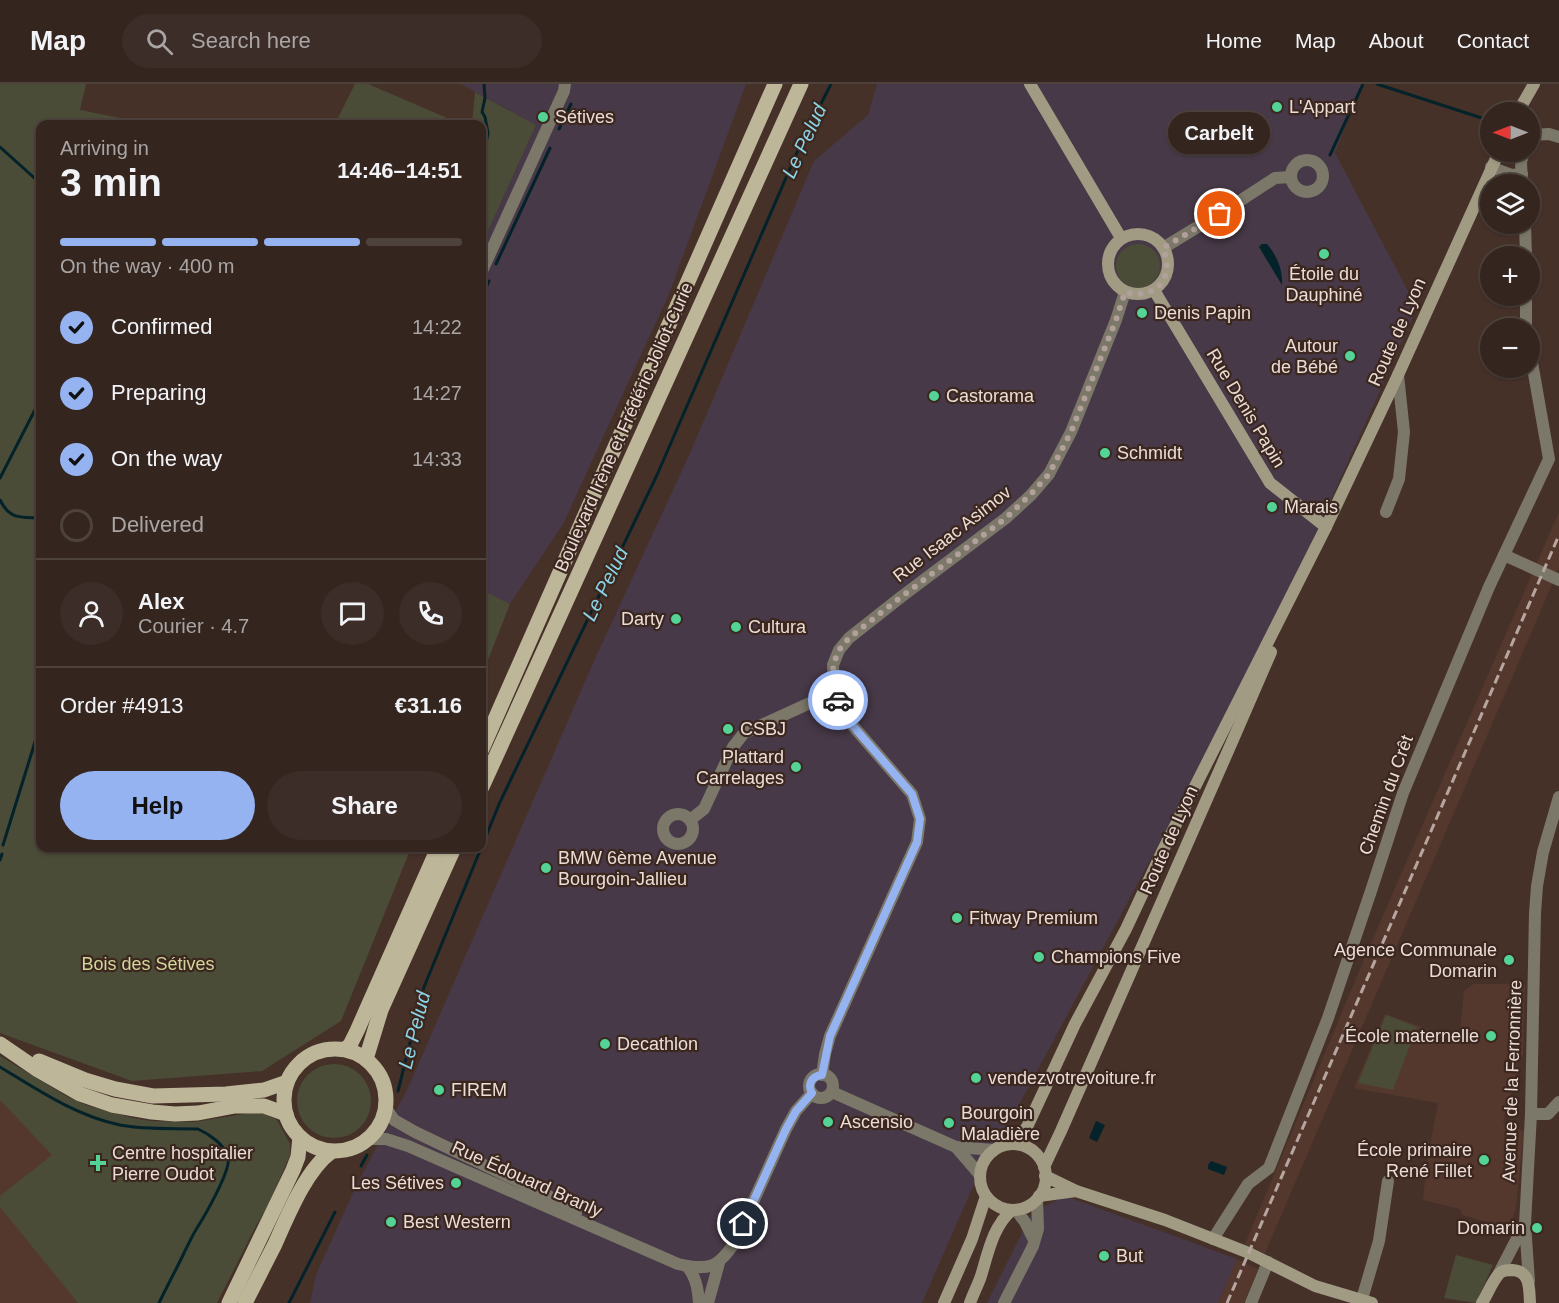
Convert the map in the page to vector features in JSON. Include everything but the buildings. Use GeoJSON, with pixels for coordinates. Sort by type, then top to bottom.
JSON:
{"type":"FeatureCollection","features":[{"type":"Feature","properties":{"kind":"main road","name":"Boulevard Irène et Frédéric Joliot-Curie"},"geometry":{"type":"LineString","coordinates":[[486,740],[775,84]]}},
{"type":"Feature","properties":{"kind":"main road","name":"Boulevard Irène et Frédéric Joliot-Curie"},"geometry":{"type":"LineString","coordinates":[[486,778],[801,84]]}},
{"type":"Feature","properties":{"kind":"main road"},"geometry":{"type":"LineString","coordinates":[[1030,84],[1121,238]]}},
{"type":"Feature","properties":{"kind":"main road"},"geometry":{"type":"LineString","coordinates":[[1520,102],[1524,84]]}},
{"type":"Feature","properties":{"kind":"main road"},"geometry":{"type":"LineString","coordinates":[[1523,102],[1534,84]]}},
{"type":"Feature","properties":{"kind":"main road","name":"Route de Lyon"},"geometry":{"type":"LineString","coordinates":[[1014,1144],[1027,1127],[1075,1024],[1126,929],[1162,852],[1326,527],[1398,375],[1494,162]]}},
{"type":"Feature","properties":{"kind":"main road"},"geometry":{"type":"LineString","coordinates":[[1137,233],[1147,235],[1163,248],[1168,259],[1167,271],[1163,282],[1154,290],[1145,294],[1135,294],[1125,292],[1116,286],[1107,268],[1108,258],[1111,249],[1121,238],[1137,233]]}},
{"type":"Feature","properties":{"kind":"main road","name":"Rue Denis Papin"},"geometry":{"type":"LineString","coordinates":[[1154,290],[1270,483],[1326,527]]}},
{"type":"Feature","properties":{"kind":"main road","name":"Route de Lyon"},"geometry":{"type":"LineString","coordinates":[[1045,1171],[1326,527]]}},
{"type":"Feature","properties":{"kind":"main road"},"geometry":{"type":"LineString","coordinates":[[345,1049],[350,1045],[357,1031],[436,852]]}},
{"type":"Feature","properties":{"kind":"main road"},"geometry":{"type":"LineString","coordinates":[[366,1059],[381,1010],[452,852]]}},
{"type":"Feature","properties":{"kind":"main road"},"geometry":{"type":"LineString","coordinates":[[0,1044],[85,1080],[153,1096],[187,1096],[264,1090],[287,1082]]}},
{"type":"Feature","properties":{"kind":"main road"},"geometry":{"type":"LineString","coordinates":[[0,1044],[38,1070],[80,1094],[112,1105],[175,1114],[198,1113],[235,1106],[264,1106],[285,1114]]}},
{"type":"Feature","properties":{"kind":"main road"},"geometry":{"type":"LineString","coordinates":[[331,1048],[345,1049],[366,1059],[381,1075],[385,1086],[386,1108],[377,1130],[357,1147],[345,1151],[331,1152],[309,1144],[291,1127],[285,1114],[287,1082],[294,1069],[316,1052],[331,1048]]}},
{"type":"Feature","properties":{"kind":"main road"},"geometry":{"type":"LineString","coordinates":[[229,1303],[298,1157],[300,1137]]}},
{"type":"Feature","properties":{"kind":"main road"},"geometry":{"type":"LineString","coordinates":[[970,1303],[994,1234],[1005,1216],[1014,1210],[1028,1206],[1038,1198],[1044,1186],[1045,1171],[1039,1158],[1024,1146],[1014,1144],[994,1150],[982,1166],[980,1176],[986,1196],[993,1203],[1002,1208],[1014,1210]]}},
{"type":"Feature","properties":{"kind":"main road"},"geometry":{"type":"LineString","coordinates":[[245,1303],[311,1173],[324,1156],[331,1152]]}},
{"type":"Feature","properties":{"kind":"main road"},"geometry":{"type":"LineString","coordinates":[[1045,1171],[1077,1191],[1165,1220],[1213,1239],[1268,1262],[1315,1286],[1367,1301]]}},
{"type":"Feature","properties":{"kind":"main road"},"geometry":{"type":"LineString","coordinates":[[1038,1198],[1077,1191]]}},
{"type":"Feature","properties":{"kind":"main road"},"geometry":{"type":"LineString","coordinates":[[944,1303],[972,1239],[986,1196]]}},
{"type":"Feature","properties":{"kind":"main road"},"geometry":{"type":"LineString","coordinates":[[1499,1273],[1505,1270],[1517,1270],[1529,1281]]}},
{"type":"Feature","properties":{"kind":"main road","name":"Avenue de la Ferronnière"},"geometry":{"type":"LineString","coordinates":[[1482,1303],[1499,1273]]}},
{"type":"Feature","properties":{"kind":"main road","name":"Avenue de la Ferronnière"},"geometry":{"type":"LineString","coordinates":[[1529,1281],[1530,1303]]}},
{"type":"Feature","properties":{"kind":"street"},"geometry":{"type":"LineString","coordinates":[[486,262],[564,91],[565,84]]}},
{"type":"Feature","properties":{"kind":"street"},"geometry":{"type":"LineString","coordinates":[[1540,135],[1549,134],[1559,137]]}},
{"type":"Feature","properties":{"kind":"street"},"geometry":{"type":"LineString","coordinates":[[1491,167],[1509,174]]}},
{"type":"Feature","properties":{"kind":"street"},"geometry":{"type":"LineString","coordinates":[[1163,248],[1275,178],[1291,177]]}},
{"type":"Feature","properties":{"kind":"street","name":"Rue Isaac Asimov"},"geometry":{"type":"LineString","coordinates":[[822,1075],[830,1036],[917,842],[920,819],[912,794],[853,726],[834,692],[833,665],[839,650],[849,638],[1006,518],[1049,474],[1071,432],[1125,292]]}},
{"type":"Feature","properties":{"kind":"street"},"geometry":{"type":"LineString","coordinates":[[1386,512],[1399,478],[1404,432],[1398,375]]}},
{"type":"Feature","properties":{"kind":"street","name":"Chemin du Crêt"},"geometry":{"type":"LineString","coordinates":[[1213,1239],[1248,1184],[1269,1168],[1328,1018],[1403,793],[1443,694],[1549,459],[1535,378]]}},
{"type":"Feature","properties":{"kind":"street"},"geometry":{"type":"LineString","coordinates":[[1504,555],[1559,580]]}},
{"type":"Feature","properties":{"kind":"street"},"geometry":{"type":"LineString","coordinates":[[690,820],[704,809],[733,747],[744,733],[834,692]]}},
{"type":"Feature","properties":{"kind":"street","name":"Avenue de la Ferronnière"},"geometry":{"type":"LineString","coordinates":[[1529,1281],[1525,1224],[1531,1114],[1535,913],[1543,852],[1559,797]]}},
{"type":"Feature","properties":{"kind":"street"},"geometry":{"type":"LineString","coordinates":[[819,1075],[829,1078],[833,1084],[832,1092],[827,1097],[820,1098],[814,1095],[810,1086],[812,1079],[819,1075]]}},
{"type":"Feature","properties":{"kind":"street"},"geometry":{"type":"LineString","coordinates":[[832,1092],[956,1147],[994,1150]]}},
{"type":"Feature","properties":{"kind":"street"},"geometry":{"type":"LineString","coordinates":[[708,1303],[719,1263],[735,1242],[786,1129],[796,1111],[812,1093]]}},
{"type":"Feature","properties":{"kind":"street"},"geometry":{"type":"LineString","coordinates":[[1531,1114],[1548,1114],[1559,1102]]}},
{"type":"Feature","properties":{"kind":"street","name":"Rue Édouard Branly"},"geometry":{"type":"LineString","coordinates":[[386,1108],[394,1120],[415,1132],[547,1195],[668,1260]]}},
{"type":"Feature","properties":{"kind":"street","name":"Rue Édouard Branly"},"geometry":{"type":"LineString","coordinates":[[369,1139],[386,1139],[408,1146],[668,1260],[698,1268],[719,1263]]}},
{"type":"Feature","properties":{"kind":"street"},"geometry":{"type":"LineString","coordinates":[[956,1147],[980,1176]]}},
{"type":"Feature","properties":{"kind":"street"},"geometry":{"type":"LineString","coordinates":[[1367,1301],[1388,1181]]}},
{"type":"Feature","properties":{"kind":"street"},"geometry":{"type":"LineString","coordinates":[[1004,1303],[1035,1240],[1038,1229],[1038,1198]]}},
{"type":"Feature","properties":{"kind":"street"},"geometry":{"type":"LineString","coordinates":[[1014,1210],[1025,1222],[1035,1240]]}},
{"type":"Feature","properties":{"kind":"street","name":"Avenue de la Ferronnière"},"geometry":{"type":"LineString","coordinates":[[1499,1273],[1525,1224]]}},
{"type":"Feature","properties":{"kind":"street"},"geometry":{"type":"LineString","coordinates":[[1251,1303],[1268,1262]]}},
{"type":"Feature","properties":{"kind":"street"},"geometry":{"type":"LineString","coordinates":[[687,1266],[697,1285],[699,1303]]}},
{"type":"Feature","properties":{"kind":"shaded area"},"geometry":{"type":"Polygon","coordinates":[[[461,84],[746,84],[669,294],[563,524],[510,604],[486,592],[486,235],[536,125],[461,84]]]}},
{"type":"Feature","properties":{"kind":"shaded area"},"geometry":{"type":"Polygon","coordinates":[[[877,84],[1362,84],[1335,153],[1417,308],[1309,549],[1191,784],[970,1193],[922,1303],[310,1303],[316,1275],[356,1186],[407,1090],[594,661],[691,451],[814,161],[868,115],[877,84]]]}},
{"type":"Feature","properties":{"kind":"shaded area"},"geometry":{"type":"Polygon","coordinates":[[[1559,512],[1559,568],[1265,1253],[1245,1244],[1368,950],[1559,512]]]}},
{"type":"Feature","properties":{"kind":"shaded area"},"geometry":{"type":"Polygon","coordinates":[[[1474,984],[1525,984],[1523,1057],[1517,1057],[1516,1074],[1503,1123],[1524,1131],[1516,1207],[1510,1228],[1462,1215],[1460,1209],[1423,1200],[1427,1162],[1438,1103],[1354,1088],[1385,1014],[1459,1040],[1464,991],[1474,984]]]}},
{"type":"Feature","properties":{"kind":"shaded area","name":"Centre hospitalier Pierre Oudot"},"geometry":{"type":"Polygon","coordinates":[[[0,1070],[83,1118],[125,1303],[0,1303],[0,1070]]]}},
{"type":"Feature","properties":{"kind":"shaded area"},"geometry":{"type":"Polygon","coordinates":[[[1065,1196],[1237,1259],[1218,1303],[987,1303],[1032,1213],[1065,1196]]]}},
{"type":"Feature","properties":{"kind":"shaded area"},"geometry":{"type":"Polygon","coordinates":[[[1237,1259],[1258,1269],[1244,1303],[1218,1303],[1237,1259]]]}},
{"type":"Feature","properties":{"kind":"green space","name":"Bois des Sétives"},"geometry":{"type":"Polygon","coordinates":[[[0,84],[86,84],[80,110],[129,120],[36,120],[36,852],[409,852],[341,1021],[262,1071],[132,1081],[0,1033],[0,84]]]}},
{"type":"Feature","properties":{"kind":"green space"},"geometry":{"type":"Polygon","coordinates":[[[355,84],[368,84],[452,120],[337,120],[355,84]]]}},
{"type":"Feature","properties":{"kind":"green space"},"geometry":{"type":"Polygon","coordinates":[[[475,92],[536,125],[486,235],[486,120],[472,120],[475,92]]]}},
{"type":"Feature","properties":{"kind":"green space"},"geometry":{"type":"Polygon","coordinates":[[[1138,244],[1153,251],[1160,266],[1153,281],[1138,288],[1123,281],[1116,266],[1123,251],[1138,244]]]}},
{"type":"Feature","properties":{"kind":"green space"},"geometry":{"type":"Polygon","coordinates":[[[486,592],[510,604],[486,665],[486,592]]]}},
{"type":"Feature","properties":{"kind":"green space"},"geometry":{"type":"Polygon","coordinates":[[[1386,1015],[1417,1027],[1393,1090],[1358,1083],[1386,1015]]]}},
{"type":"Feature","properties":{"kind":"green space"},"geometry":{"type":"Polygon","coordinates":[[[0,1056],[66,1096],[86,1105],[133,1118],[151,1121],[195,1122],[250,1113],[265,1114],[277,1120],[290,1144],[290,1155],[268,1206],[217,1303],[78,1303],[0,1207],[0,1196],[52,1155],[0,1100],[0,1056]]]}},
{"type":"Feature","properties":{"kind":"green space"},"geometry":{"type":"Polygon","coordinates":[[[334,1064],[355,1070],[365,1080],[371,1101],[365,1122],[355,1132],[334,1138],[313,1132],[303,1122],[297,1101],[303,1080],[313,1070],[334,1064]]]}},
{"type":"Feature","properties":{"kind":"green space"},"geometry":{"type":"Polygon","coordinates":[[[1456,1255],[1493,1265],[1476,1303],[1444,1298],[1456,1255]]]}},
{"type":"Feature","properties":{"kind":"water"},"geometry":{"type":"Polygon","coordinates":[[[1267,244],[1274,253],[1280,269],[1282,285],[1259,247],[1267,244]]]}},
{"type":"Feature","properties":{"kind":"water"},"geometry":{"type":"Polygon","coordinates":[[[1096,1121],[1105,1125],[1097,1142],[1089,1138],[1096,1121]]]}},
{"type":"Feature","properties":{"kind":"water"},"geometry":{"type":"Polygon","coordinates":[[[1211,1161],[1227,1167],[1224,1175],[1208,1169],[1211,1161]]]}},
{"type":"Feature","properties":{"kind":"waterway","name":"Le Pelud"},"geometry":{"type":"LineString","coordinates":[[484,84],[485,98],[482,112],[486,120]]}},
{"type":"Feature","properties":{"kind":"waterway","name":"Le Pelud"},"geometry":{"type":"LineString","coordinates":[[486,836],[500,802],[657,475],[802,141],[831,84]]}},
{"type":"Feature","properties":{"kind":"waterway"},"geometry":{"type":"LineString","coordinates":[[1330,155],[1363,84]]}},
{"type":"Feature","properties":{"kind":"waterway"},"geometry":{"type":"LineString","coordinates":[[1377,84],[1480,117]]}},
{"type":"Feature","properties":{"kind":"waterway"},"geometry":{"type":"LineString","coordinates":[[559,129],[571,104]]}},
{"type":"Feature","properties":{"kind":"waterway","name":"Le Pelud"},"geometry":{"type":"LineString","coordinates":[[486,122],[488,133],[486,143]]}},
{"type":"Feature","properties":{"kind":"waterway","name":"Le Pelud"},"geometry":{"type":"LineString","coordinates":[[0,147],[36,179]]}},
{"type":"Feature","properties":{"kind":"waterway"},"geometry":{"type":"LineString","coordinates":[[496,264],[550,148]]}},
{"type":"Feature","properties":{"kind":"waterway"},"geometry":{"type":"LineString","coordinates":[[486,287],[489,281]]}},
{"type":"Feature","properties":{"kind":"waterway","name":"Le Pelud"},"geometry":{"type":"LineString","coordinates":[[0,478],[36,408]]}},
{"type":"Feature","properties":{"kind":"waterway","name":"Le Pelud"},"geometry":{"type":"LineString","coordinates":[[0,500],[8,511],[16,516],[36,518]]}},
{"type":"Feature","properties":{"kind":"waterway","name":"Le Pelud"},"geometry":{"type":"LineString","coordinates":[[3,845],[36,739]]}},
{"type":"Feature","properties":{"kind":"waterway","name":"Le Pelud"},"geometry":{"type":"LineString","coordinates":[[398,1091],[424,987],[479,852]]}},
{"type":"Feature","properties":{"kind":"waterway","name":"Le Pelud"},"geometry":{"type":"LineString","coordinates":[[0,860],[2,854]]}},
{"type":"Feature","properties":{"kind":"waterway","name":"Le Pelud"},"geometry":{"type":"LineString","coordinates":[[0,1067],[73,1109],[104,1121],[130,1127],[198,1129],[223,1148],[228,1157],[228,1163],[222,1182],[159,1303]]}},
{"type":"Feature","properties":{"kind":"waterway"},"geometry":{"type":"LineString","coordinates":[[361,1166],[367,1155]]}},
{"type":"Feature","properties":{"kind":"waterway","name":"Le Pelud"},"geometry":{"type":"LineString","coordinates":[[289,1303],[335,1212]]}},
{"type":"Feature","properties":{"kind":"railway"},"geometry":{"type":"LineString","coordinates":[[1227,1303],[1559,535]]}},
{"type":"Feature","properties":{"kind":"way so far"},"geometry":{"type":"LineString","coordinates":[[838,700],[834,692],[833,665],[839,650],[849,638],[881,612],[1006,518],[1049,474],[1071,432],[1125,292],[1145,294],[1154,290],[1163,282],[1167,271],[1168,259],[1163,248],[1220,214]]}},
{"type":"Feature","properties":{"kind":"place","name":"L'Appart"},"geometry":{"type":"Point","coordinates":[1277,107]}},
{"type":"Feature","properties":{"kind":"place","name":"Sétives"},"geometry":{"type":"Point","coordinates":[543,117]}},
{"type":"Feature","properties":{"kind":"place","name":"Carbelt"},"geometry":{"type":"Point","coordinates":[1220,214]}},
{"type":"Feature","properties":{"kind":"place","name":"Étoile du Dauphiné"},"geometry":{"type":"Point","coordinates":[1324,254]}},
{"type":"Feature","properties":{"kind":"place","name":"Denis Papin"},"geometry":{"type":"Point","coordinates":[1142,313]}},
{"type":"Feature","properties":{"kind":"place","name":"Autour de Bébé"},"geometry":{"type":"Point","coordinates":[1350,356]}},
{"type":"Feature","properties":{"kind":"place","name":"Castorama"},"geometry":{"type":"Point","coordinates":[934,396]}},
{"type":"Feature","properties":{"kind":"place","name":"Schmidt"},"geometry":{"type":"Point","coordinates":[1105,453]}},
{"type":"Feature","properties":{"kind":"place","name":"Marais"},"geometry":{"type":"Point","coordinates":[1272,507]}},
{"type":"Feature","properties":{"kind":"place","name":"Darty"},"geometry":{"type":"Point","coordinates":[676,619]}},
{"type":"Feature","properties":{"kind":"place","name":"Cultura"},"geometry":{"type":"Point","coordinates":[736,627]}},
{"type":"Feature","properties":{"kind":"place","name":"CSBJ"},"geometry":{"type":"Point","coordinates":[728,729]}},
{"type":"Feature","properties":{"kind":"place","name":"Plattard Carrelages"},"geometry":{"type":"Point","coordinates":[796,767]}},
{"type":"Feature","properties":{"kind":"place","name":"BMW 6ème Avenue Bourgoin-Jallieu"},"geometry":{"type":"Point","coordinates":[546,868]}},
{"type":"Feature","properties":{"kind":"place","name":"Fitway Premium"},"geometry":{"type":"Point","coordinates":[957,918]}},
{"type":"Feature","properties":{"kind":"place","name":"Champions Five"},"geometry":{"type":"Point","coordinates":[1039,957]}},
{"type":"Feature","properties":{"kind":"place","name":"Agence Communale Domarin"},"geometry":{"type":"Point","coordinates":[1509,960]}},
{"type":"Feature","properties":{"kind":"place","name":"École maternelle"},"geometry":{"type":"Point","coordinates":[1491,1036]}},
{"type":"Feature","properties":{"kind":"place","name":"Decathlon"},"geometry":{"type":"Point","coordinates":[605,1044]}},
{"type":"Feature","properties":{"kind":"place","name":"vendezvotrevoiture.fr"},"geometry":{"type":"Point","coordinates":[976,1078]}},
{"type":"Feature","properties":{"kind":"place","name":"FIREM"},"geometry":{"type":"Point","coordinates":[439,1090]}},
{"type":"Feature","properties":{"kind":"place","name":"Ascensio"},"geometry":{"type":"Point","coordinates":[828,1122]}},
{"type":"Feature","properties":{"kind":"place","name":"Bourgoin Maladière"},"geometry":{"type":"Point","coordinates":[949,1123]}},
{"type":"Feature","properties":{"kind":"place","name":"École primaire René Fillet"},"geometry":{"type":"Point","coordinates":[1484,1160]}},
{"type":"Feature","properties":{"kind":"place","name":"Centre hospitalier Pierre Oudot"},"geometry":{"type":"Point","coordinates":[98,1163]}},
{"type":"Feature","properties":{"kind":"place","name":"Les Sétives"},"geometry":{"type":"Point","coordinates":[456,1183]}},
{"type":"Feature","properties":{"kind":"place","name":"Best Western"},"geometry":{"type":"Point","coordinates":[391,1222]}},
{"type":"Feature","properties":{"kind":"place","name":"Domarin"},"geometry":{"type":"Point","coordinates":[1537,1228]}},
{"type":"Feature","properties":{"kind":"place","name":"But"},"geometry":{"type":"Point","coordinates":[1104,1256]}},
{"type":"Feature","properties":{"kind":"route"},"geometry":{"type":"LineString","coordinates":[[743,1224],[786,1129],[796,1111],[812,1093],[810,1082],[822,1075],[830,1036],[917,842],[920,819],[912,794],[853,726],[838,700]]}}]}
